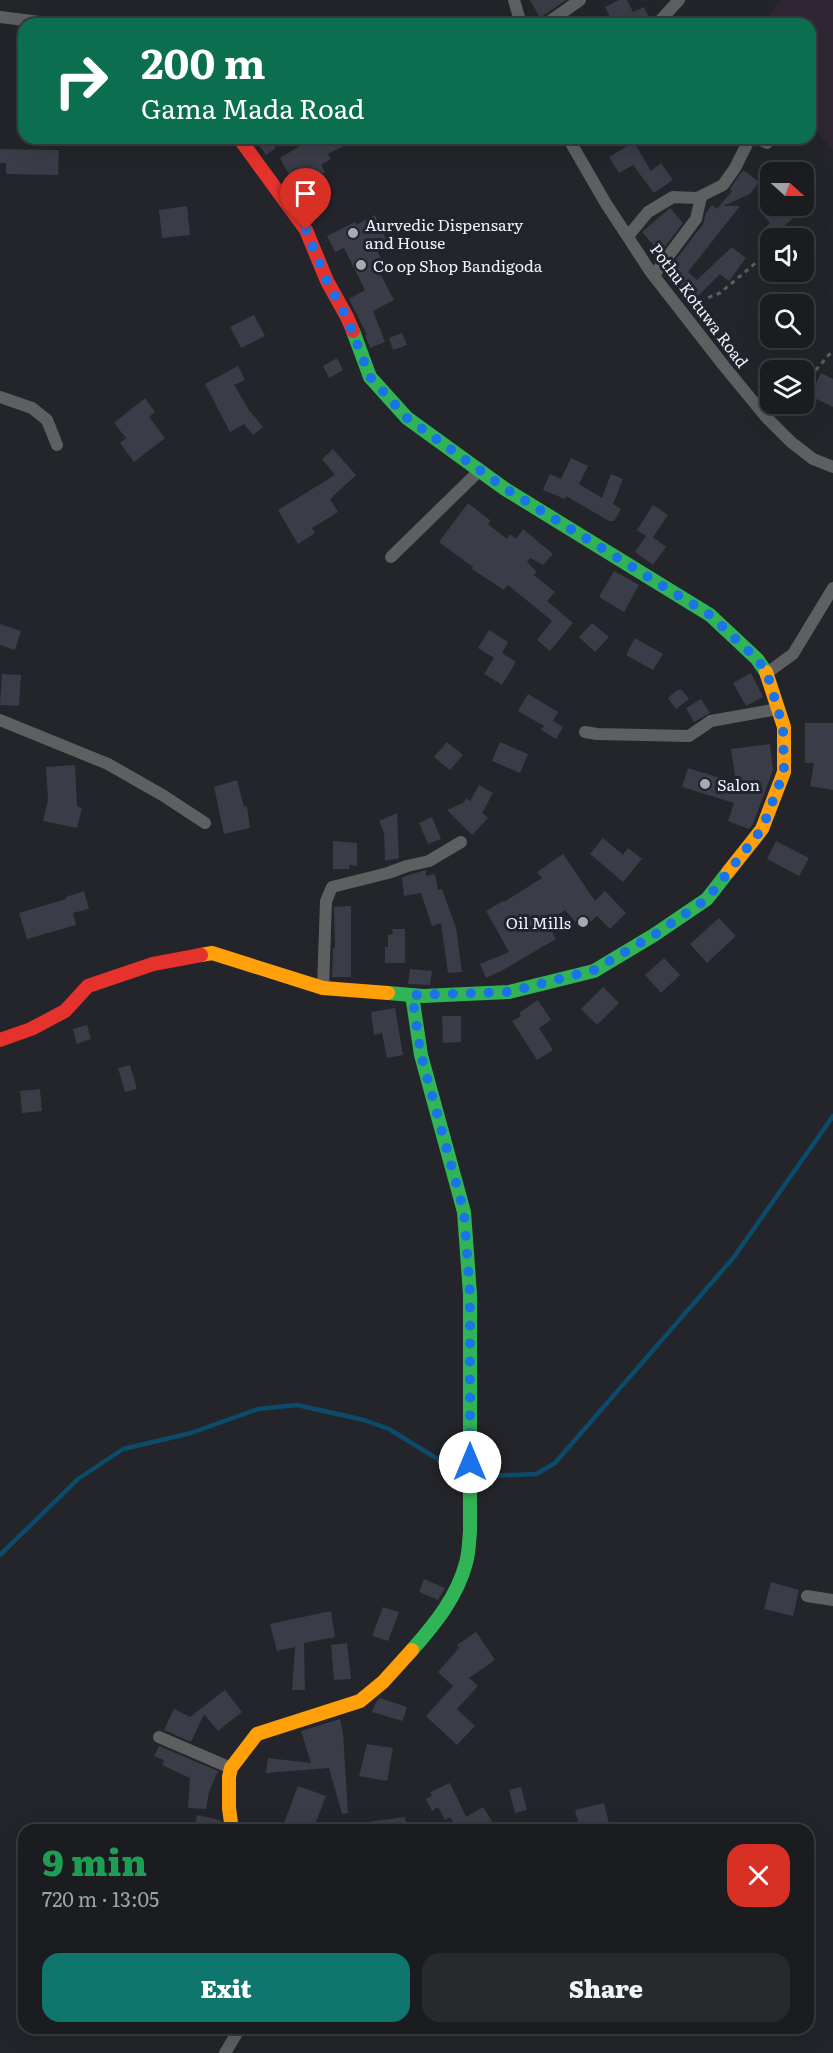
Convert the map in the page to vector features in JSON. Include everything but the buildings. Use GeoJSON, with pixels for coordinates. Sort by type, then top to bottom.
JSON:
{"type":"FeatureCollection","features":[{"type":"Feature","properties":{"kind":"street"},"geometry":{"type":"LineString","coordinates":[[513,0],[519,18]]}},
{"type":"Feature","properties":{"kind":"street"},"geometry":{"type":"LineString","coordinates":[[554,18],[580,0]]}},
{"type":"Feature","properties":{"kind":"street"},"geometry":{"type":"LineString","coordinates":[[662,18],[679,0]]}},
{"type":"Feature","properties":{"kind":"street"},"geometry":{"type":"LineString","coordinates":[[0,17],[18,19]]}},
{"type":"Feature","properties":{"kind":"street"},"geometry":{"type":"LineString","coordinates":[[0,1040],[31,1029],[65,1011],[88,986],[153,964],[212,953],[322,988],[412,995],[509,992],[594,970],[654,935],[707,899],[762,829],[784,772],[783,727],[767,673],[757,659],[710,615],[506,489],[407,418],[370,377],[347,318],[327,281],[306,230],[242,144]]}},
{"type":"Feature","properties":{"kind":"street","name":"Pothu Kotuwa Road"},"geometry":{"type":"LineString","coordinates":[[573,144],[605,202],[654,275],[724,366],[766,417],[791,442],[813,459],[833,467]]}},
{"type":"Feature","properties":{"kind":"street"},"geometry":{"type":"LineString","coordinates":[[628,236],[648,212],[673,197],[701,197],[723,185],[747,144]]}},
{"type":"Feature","properties":{"kind":"street"},"geometry":{"type":"LineString","coordinates":[[654,275],[696,219],[701,197]]}},
{"type":"Feature","properties":{"kind":"street"},"geometry":{"type":"LineString","coordinates":[[0,397],[32,408],[47,420],[57,445]]}},
{"type":"Feature","properties":{"kind":"street"},"geometry":{"type":"LineString","coordinates":[[391,557],[480,470]]}},
{"type":"Feature","properties":{"kind":"street"},"geometry":{"type":"LineString","coordinates":[[767,673],[793,654],[833,588]]}},
{"type":"Feature","properties":{"kind":"street"},"geometry":{"type":"LineString","coordinates":[[585,732],[667,737],[689,736],[711,721],[778,709]]}},
{"type":"Feature","properties":{"kind":"street"},"geometry":{"type":"LineString","coordinates":[[0,720],[108,764],[205,823]]}},
{"type":"Feature","properties":{"kind":"street"},"geometry":{"type":"LineString","coordinates":[[322,988],[326,901],[332,887],[429,861],[461,842]]}},
{"type":"Feature","properties":{"kind":"street"},"geometry":{"type":"LineString","coordinates":[[231,1824],[229,1808],[231,1768],[257,1734],[360,1701],[383,1682],[434,1625],[453,1596],[466,1563],[470,1531],[470,1294],[464,1212],[421,1055],[412,995]]}},
{"type":"Feature","properties":{"kind":"street"},"geometry":{"type":"LineString","coordinates":[[807,1596],[833,1600]]}},
{"type":"Feature","properties":{"kind":"street"},"geometry":{"type":"LineString","coordinates":[[159,1737],[231,1768]]}},
{"type":"Feature","properties":{"kind":"street"},"geometry":{"type":"LineString","coordinates":[[225,2053],[236,2034]]}},
{"type":"Feature","properties":{"kind":"path"},"geometry":{"type":"LineString","coordinates":[[686,315],[702,300],[720,293],[760,259]]}},
{"type":"Feature","properties":{"kind":"path"},"geometry":{"type":"LineString","coordinates":[[814,372],[833,350]]}},
{"type":"Feature","properties":{"kind":"shaded area"},"geometry":{"type":"Polygon","coordinates":[[[781,0],[833,0],[833,151],[816,131],[816,18],[766,18],[781,0]]]}},
{"type":"Feature","properties":{"kind":"waterway"},"geometry":{"type":"LineString","coordinates":[[0,1555],[78,1479],[123,1449],[191,1433],[258,1409],[297,1405],[364,1420],[389,1429],[452,1468],[489,1476],[536,1474],[555,1463],[734,1257],[833,1116]]}},
{"type":"Feature","properties":{"kind":"traffic: fast"},"geometry":{"type":"LineString","coordinates":[[353,331],[370,377],[407,418],[505,489],[710,615],[757,659],[766,672]]}},
{"type":"Feature","properties":{"kind":"traffic: fast"},"geometry":{"type":"LineString","coordinates":[[388,993],[423,996],[509,992],[594,971],[654,935],[707,899],[728,872]]}},
{"type":"Feature","properties":{"kind":"traffic: fast"},"geometry":{"type":"LineString","coordinates":[[412,995],[421,1055],[464,1212],[470,1294],[470,1531],[467,1559],[457,1587],[437,1620],[412,1650]]}},
{"type":"Feature","properties":{"kind":"traffic: slow"},"geometry":{"type":"LineString","coordinates":[[728,872],[762,829],[784,772],[784,727],[766,672]]}},
{"type":"Feature","properties":{"kind":"traffic: slow"},"geometry":{"type":"LineString","coordinates":[[201,955],[212,953],[323,988],[388,993]]}},
{"type":"Feature","properties":{"kind":"traffic: slow"},"geometry":{"type":"LineString","coordinates":[[231,1824],[229,1808],[231,1768],[257,1734],[360,1701],[383,1682],[412,1650]]}},
{"type":"Feature","properties":{"kind":"traffic: jam"},"geometry":{"type":"LineString","coordinates":[[243,144],[306,230],[327,281],[353,331]]}},
{"type":"Feature","properties":{"kind":"traffic: jam"},"geometry":{"type":"LineString","coordinates":[[0,1040],[31,1029],[65,1011],[88,986],[153,964],[201,955]]}},
{"type":"Feature","properties":{"kind":"place","name":"Aurvedic Dispensary and House"},"geometry":{"type":"Point","coordinates":[353,233]}},
{"type":"Feature","properties":{"kind":"place","name":"Co op Shop Bandigoda"},"geometry":{"type":"Point","coordinates":[361,265]}},
{"type":"Feature","properties":{"kind":"place","name":"Salon"},"geometry":{"type":"Point","coordinates":[705,784]}},
{"type":"Feature","properties":{"kind":"place","name":"Oil Mills"},"geometry":{"type":"Point","coordinates":[583,922]}},
{"type":"Feature","properties":{"kind":"route"},"geometry":{"type":"LineString","coordinates":[[306,230],[327,281],[347,318],[370,377],[407,418],[506,489],[710,615],[757,659],[767,673],[783,727],[784,772],[762,829],[707,899],[654,935],[594,970],[509,992],[412,995],[421,1055],[464,1212],[470,1294],[470,1462]]}}]}
